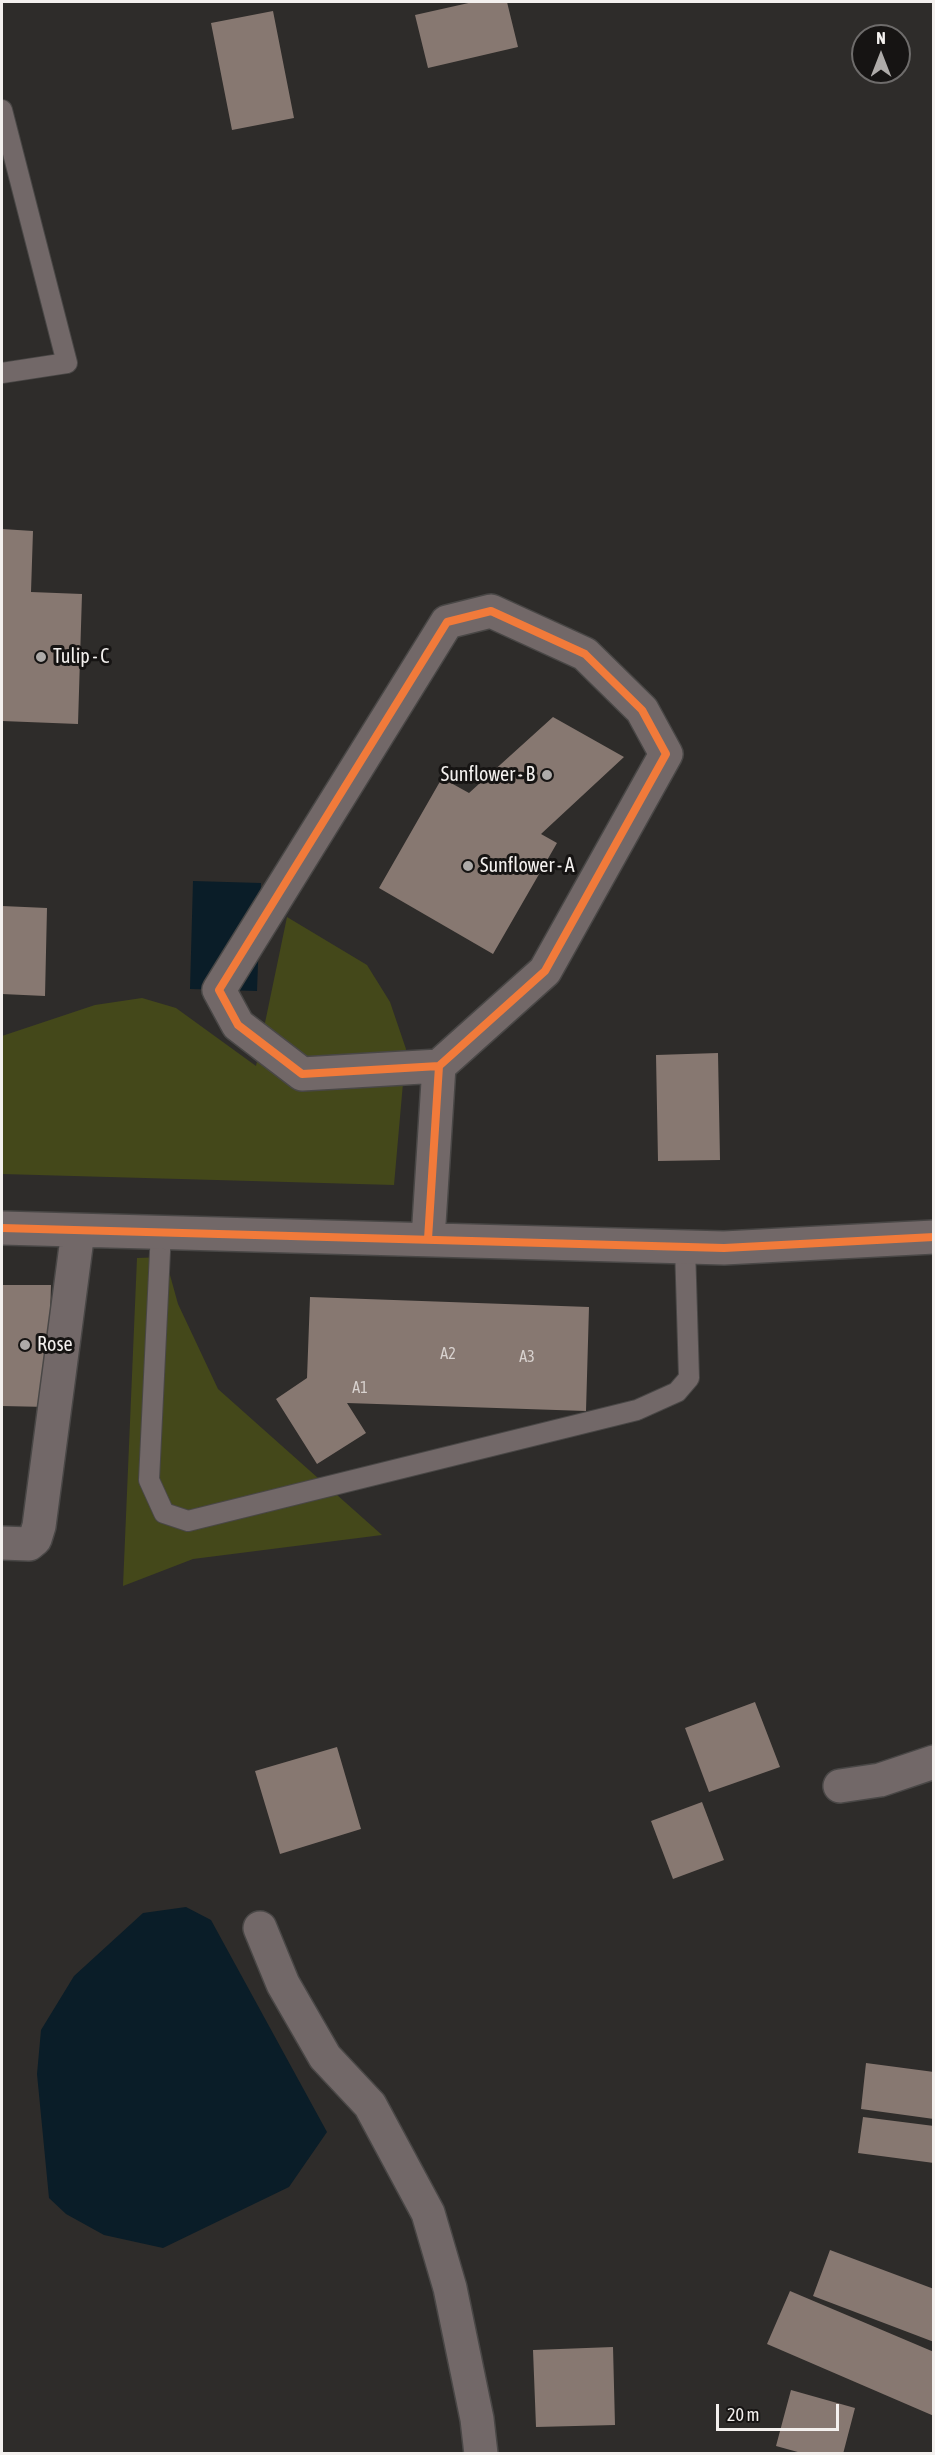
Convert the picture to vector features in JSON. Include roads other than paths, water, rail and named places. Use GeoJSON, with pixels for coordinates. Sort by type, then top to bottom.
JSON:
{"type":"FeatureCollection","features":[{"type":"Feature","properties":{"kind":"street"},"geometry":{"type":"LineString","coordinates":[[428,1239],[439,1066],[545,971],[666,754],[642,710],[585,654],[491,611],[447,622],[219,990],[238,1025],[302,1074],[439,1066]]}},
{"type":"Feature","properties":{"kind":"street"},"geometry":{"type":"LineString","coordinates":[[2,1228],[724,1248],[933,1237]]}},
{"type":"Feature","properties":{"kind":"street"},"geometry":{"type":"LineString","coordinates":[[2,1543],[29,1544],[35,1539],[39,1526],[78,1231]]}},
{"type":"Feature","properties":{"kind":"street"},"geometry":{"type":"LineString","coordinates":[[840,1786],[880,1780],[933,1762]]}},
{"type":"Feature","properties":{"kind":"street"},"geometry":{"type":"LineString","coordinates":[[260,1928],[283,1983],[325,2057],[370,2105],[428,2213],[450,2288],[477,2419],[481,2454]]}},
{"type":"Feature","properties":{"kind":"lane"},"geometry":{"type":"LineString","coordinates":[[2,110],[67,363],[2,373]]}},
{"type":"Feature","properties":{"kind":"lane"},"geometry":{"type":"LineString","coordinates":[[161,1231],[149,1480],[164,1513],[188,1521],[637,1410],[677,1392],[689,1378],[685,1247]]}},
{"type":"Feature","properties":{"kind":"water"},"geometry":{"type":"Polygon","coordinates":[[[193,881],[261,883],[257,991],[190,989],[193,881]]]}},
{"type":"Feature","properties":{"kind":"water"},"geometry":{"type":"Polygon","coordinates":[[[186,1907],[211,1920],[327,2132],[289,2187],[163,2248],[104,2235],[66,2214],[49,2198],[37,2074],[41,2030],[74,1976],[143,1913],[186,1907]]]}},
{"type":"Feature","properties":{"kind":"place","name":"Tulip - C"},"geometry":{"type":"Point","coordinates":[41,657]}},
{"type":"Feature","properties":{"kind":"place","name":"Sunflower - B"},"geometry":{"type":"Point","coordinates":[547,775]}},
{"type":"Feature","properties":{"kind":"place","name":"Sunflower - A"},"geometry":{"type":"Point","coordinates":[468,866]}},
{"type":"Feature","properties":{"kind":"place","name":"Rose"},"geometry":{"type":"Point","coordinates":[25,1345]}}]}
